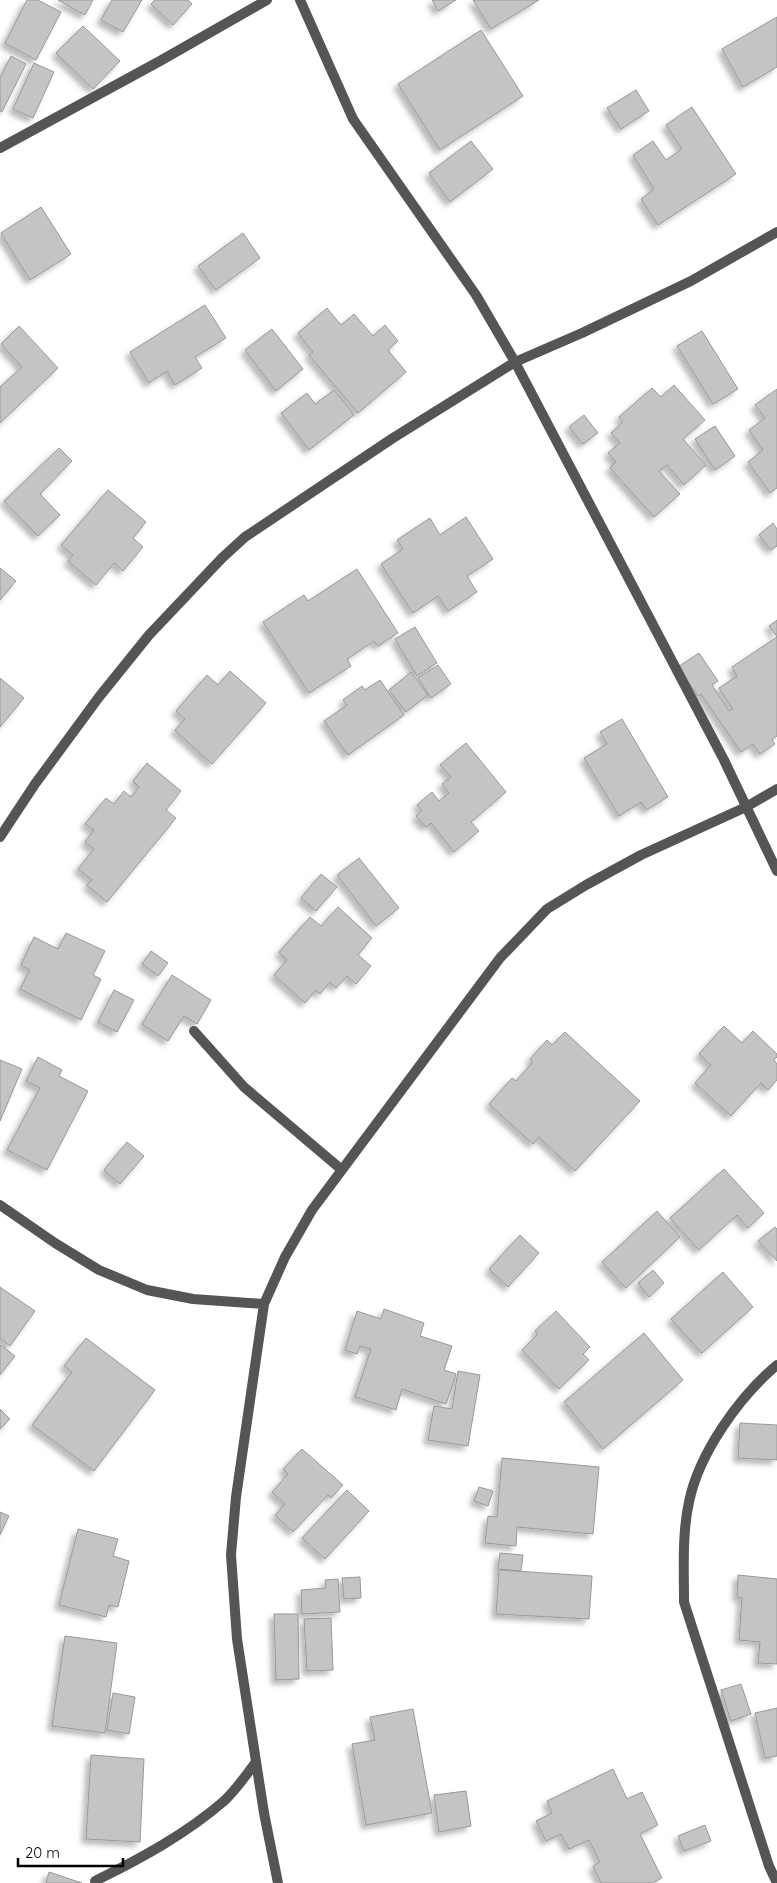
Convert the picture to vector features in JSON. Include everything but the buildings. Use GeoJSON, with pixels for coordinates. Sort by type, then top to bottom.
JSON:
{"type":"FeatureCollection","features":[{"type":"Feature","properties":{"kind":"street"},"geometry":{"type":"LineString","coordinates":[[0,148],[267,0]]}},
{"type":"Feature","properties":{"kind":"street"},"geometry":{"type":"LineString","coordinates":[[300,0],[353,119],[476,295],[515,362],[724,760],[777,871]]}},
{"type":"Feature","properties":{"kind":"street"},"geometry":{"type":"LineString","coordinates":[[0,837],[53,760],[149,635],[222,558],[245,537],[393,438],[515,362],[582,334],[691,280],[777,232]]}},
{"type":"Feature","properties":{"kind":"street"},"geometry":{"type":"LineString","coordinates":[[278,1883],[264,1813],[237,1639],[231,1555],[236,1497],[264,1304],[285,1257],[308,1218],[342,1170],[500,958],[547,909],[641,855],[746,807],[777,789]]}},
{"type":"Feature","properties":{"kind":"street"},"geometry":{"type":"LineString","coordinates":[[194,1031],[244,1087],[342,1170]]}},
{"type":"Feature","properties":{"kind":"street"},"geometry":{"type":"LineString","coordinates":[[0,1205],[55,1243],[100,1270],[147,1290],[193,1299],[264,1304]]}},
{"type":"Feature","properties":{"kind":"street"},"geometry":{"type":"LineString","coordinates":[[777,1365],[758,1381],[738,1405],[726,1422],[695,1478],[688,1503],[683,1558],[684,1602],[769,1866],[777,1883]]}},
{"type":"Feature","properties":{"kind":"street"},"geometry":{"type":"LineString","coordinates":[[95,1881],[128,1865],[203,1817],[224,1800],[256,1762]]}}]}
